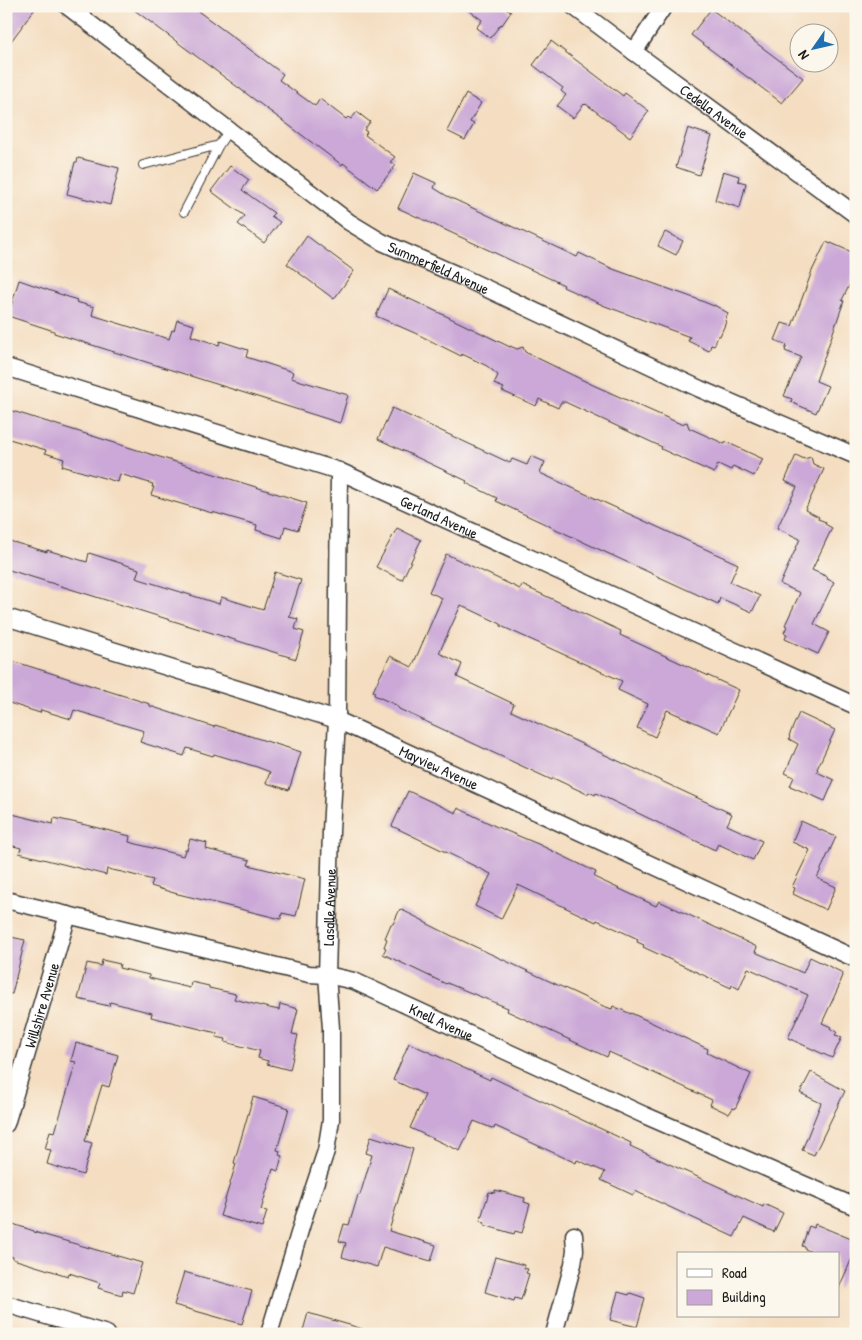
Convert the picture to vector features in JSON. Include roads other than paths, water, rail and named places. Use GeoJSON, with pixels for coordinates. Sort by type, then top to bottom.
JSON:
{"type":"FeatureCollection","features":[{"type":"Feature","properties":{"kind":"street","name":"Summerfield Avenue"},"geometry":{"type":"LineString","coordinates":[[67,6],[349,222],[382,242],[462,277],[700,389],[856,456]]}},
{"type":"Feature","properties":{"kind":"street","name":"Cedella Avenue"},"geometry":{"type":"LineString","coordinates":[[574,6],[856,215]]}},
{"type":"Feature","properties":{"kind":"street"},"geometry":{"type":"LineString","coordinates":[[634,52],[664,6]]}},
{"type":"Feature","properties":{"kind":"street","name":"Gerland Avenue"},"geometry":{"type":"LineString","coordinates":[[6,367],[339,471],[856,706]]}},
{"type":"Feature","properties":{"kind":"street","name":"Lasalle Avenue"},"geometry":{"type":"LineString","coordinates":[[269,1334],[326,1151],[331,1120],[331,1028],[327,975],[331,831],[337,720],[339,471]]}},
{"type":"Feature","properties":{"kind":"street","name":"Mayview Avenue"},"geometry":{"type":"LineString","coordinates":[[6,617],[337,720],[856,959]]}},
{"type":"Feature","properties":{"kind":"street","name":"Knell Avenue"},"geometry":{"type":"LineString","coordinates":[[6,900],[309,974],[327,975],[354,981],[644,1115],[856,1207]]}},
{"type":"Feature","properties":{"kind":"street","name":"Willshire Avenue"},"geometry":{"type":"LineString","coordinates":[[6,1124],[68,915]]}},
{"type":"Feature","properties":{"kind":"street"},"geometry":{"type":"LineString","coordinates":[[554,1334],[573,1264],[575,1250],[574,1235]]}},
{"type":"Feature","properties":{"kind":"street"},"geometry":{"type":"LineString","coordinates":[[6,1304],[107,1334]]}},
{"type":"Feature","properties":{"kind":"lane"},"geometry":{"type":"LineString","coordinates":[[184,212],[219,145],[229,130]]}},
{"type":"Feature","properties":{"kind":"lane"},"geometry":{"type":"LineString","coordinates":[[143,165],[219,145]]}}]}
